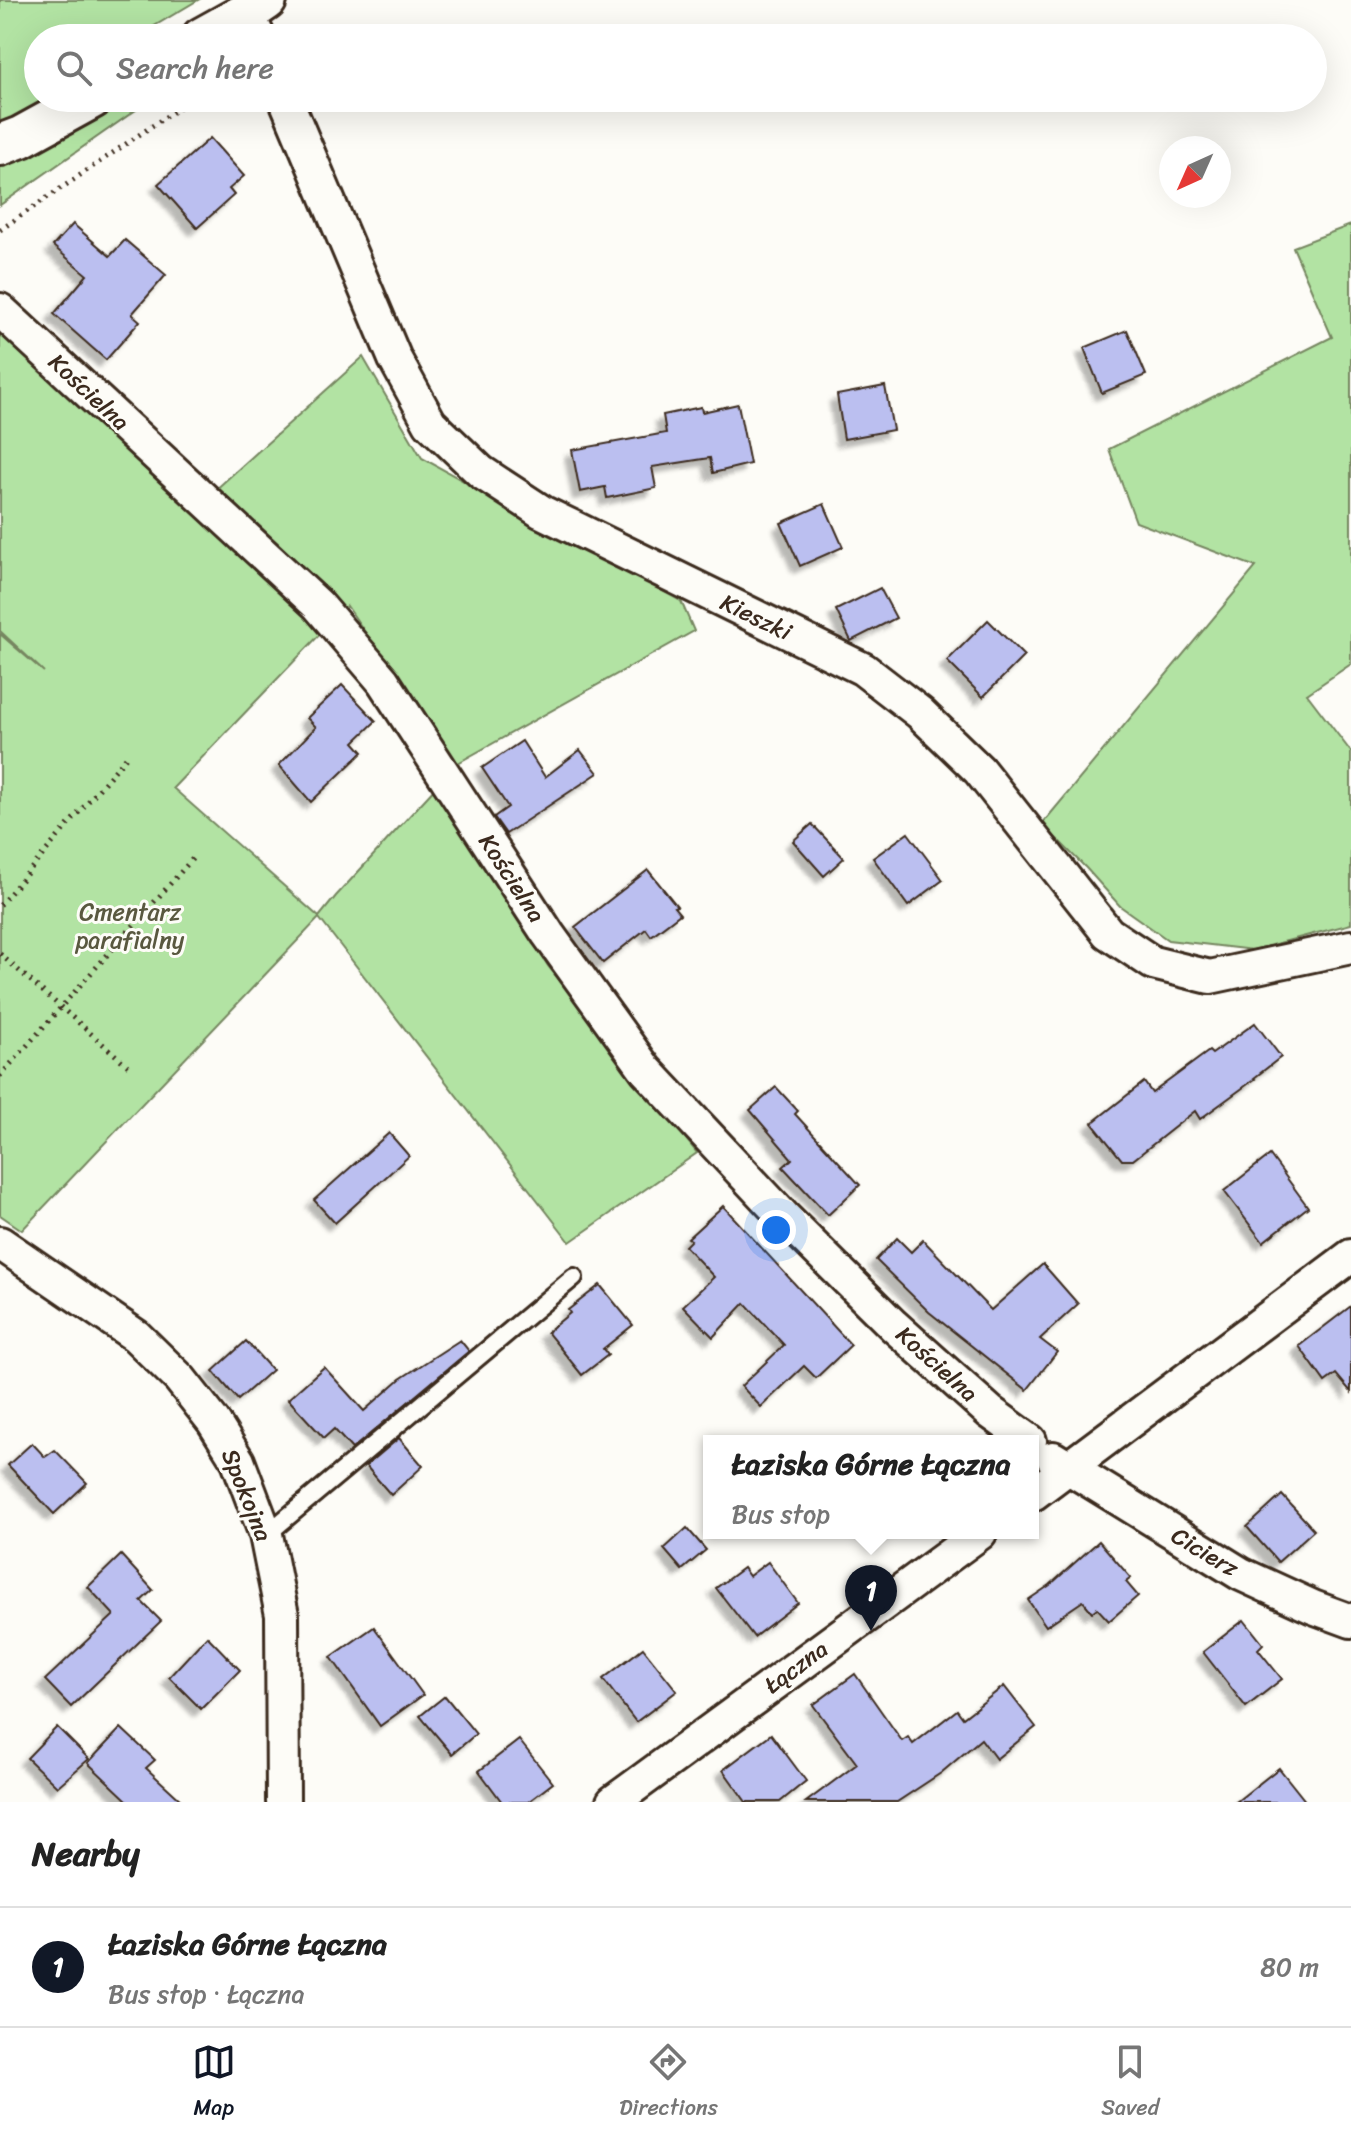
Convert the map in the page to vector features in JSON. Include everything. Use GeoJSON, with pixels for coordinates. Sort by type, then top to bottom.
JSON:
{"type":"FeatureCollection","features":[{"type":"Feature","properties":{"kind":"street"},"geometry":{"type":"LineString","coordinates":[[232,24],[260,11]]}},
{"type":"Feature","properties":{"kind":"street"},"geometry":{"type":"LineString","coordinates":[[0,145],[67,112]]}},
{"type":"Feature","properties":{"kind":"street","name":"Kieszki"},"geometry":{"type":"LineString","coordinates":[[291,112],[395,359],[430,423],[481,472],[542,512],[863,669],[920,713],[979,770],[1108,933],[1153,963],[1210,977],[1351,947]]}},
{"type":"Feature","properties":{"kind":"street","name":"Kościelna"},"geometry":{"type":"LineString","coordinates":[[0,310],[318,605],[383,681],[548,934],[646,1070],[784,1217],[893,1325],[990,1412],[1022,1435]]}},
{"type":"Feature","properties":{"kind":"street","name":"Spokojna"},"geometry":{"type":"LineString","coordinates":[[0,1243],[136,1336],[180,1379],[213,1421],[238,1461],[266,1535],[282,1615],[283,1802]]}},
{"type":"Feature","properties":{"kind":"street"},"geometry":{"type":"LineString","coordinates":[[1039,1489],[1351,1256]]}},
{"type":"Feature","properties":{"kind":"street","name":"Kościelna"},"geometry":{"type":"LineString","coordinates":[[1039,1447],[1067,1468]]}},
{"type":"Feature","properties":{"kind":"street","name":"Cicierz"},"geometry":{"type":"LineString","coordinates":[[1067,1468],[1241,1574],[1351,1621]]}},
{"type":"Feature","properties":{"kind":"street","name":"Łączna"},"geometry":{"type":"LineString","coordinates":[[613,1802],[972,1539]]}},
{"type":"Feature","properties":{"kind":"lane"},"geometry":{"type":"LineString","coordinates":[[266,1535],[574,1277]]}},
{"type":"Feature","properties":{"kind":"path"},"geometry":{"type":"LineString","coordinates":[[0,230],[173,112]]}},
{"type":"Feature","properties":{"kind":"path"},"geometry":{"type":"LineString","coordinates":[[0,905],[127,756]]}},
{"type":"Feature","properties":{"kind":"path"},"geometry":{"type":"LineString","coordinates":[[0,1076],[194,857]]}},
{"type":"Feature","properties":{"kind":"path"},"geometry":{"type":"LineString","coordinates":[[0,954],[128,1066]]}},
{"type":"Feature","properties":{"kind":"green space"},"geometry":{"type":"Polygon","coordinates":[[[0,0],[198,0],[158,24],[24,24],[24,112],[133,112],[0,205],[0,0]]]}},
{"type":"Feature","properties":{"kind":"green space"},"geometry":{"type":"Polygon","coordinates":[[[1351,225],[1351,664],[1307,694],[1351,752],[1351,924],[1253,950],[1168,940],[1120,906],[1042,824],[1256,567],[1136,522],[1109,449],[1332,337],[1293,247],[1351,225]]]}},
{"type":"Feature","properties":{"kind":"green space","name":"Cmentarz parafialny"},"geometry":{"type":"Polygon","coordinates":[[[0,318],[213,492],[363,357],[422,458],[681,601],[694,631],[456,764],[347,606],[173,788],[319,917],[437,786],[548,966],[697,1153],[570,1242],[319,918],[22,1230],[0,1215],[0,634],[44,672],[0,631],[0,318]]]}},
{"type":"Feature","properties":{"kind":"building"},"geometry":{"type":"Polygon","coordinates":[[[210,138],[244,176],[229,189],[234,195],[197,228],[158,184],[210,138]]]}},
{"type":"Feature","properties":{"kind":"building"},"geometry":{"type":"Polygon","coordinates":[[[73,224],[110,256],[125,240],[166,275],[132,314],[140,321],[106,360],[54,314],[87,275],[53,246],[73,224]]]}},
{"type":"Feature","properties":{"kind":"building"},"geometry":{"type":"Polygon","coordinates":[[[1127,330],[1146,375],[1102,393],[1084,348],[1127,330]]]}},
{"type":"Feature","properties":{"kind":"building"},"geometry":{"type":"Polygon","coordinates":[[[885,386],[893,430],[844,439],[837,395],[885,386]]]}},
{"type":"Feature","properties":{"kind":"building"},"geometry":{"type":"Polygon","coordinates":[[[738,404],[750,464],[713,473],[710,458],[652,467],[656,488],[607,498],[605,487],[580,492],[572,450],[666,433],[663,415],[701,407],[702,412],[738,404]]]}},
{"type":"Feature","properties":{"kind":"building"},"geometry":{"type":"Polygon","coordinates":[[[824,504],[843,547],[800,566],[781,523],[824,504]]]}},
{"type":"Feature","properties":{"kind":"building"},"geometry":{"type":"Polygon","coordinates":[[[880,588],[896,618],[851,641],[836,610],[880,588]]]}},
{"type":"Feature","properties":{"kind":"building"},"geometry":{"type":"Polygon","coordinates":[[[988,620],[1024,656],[983,697],[947,661],[988,620]]]}},
{"type":"Feature","properties":{"kind":"building"},"geometry":{"type":"Polygon","coordinates":[[[342,685],[376,721],[354,742],[363,752],[311,802],[279,765],[316,727],[307,718],[342,685]]]}},
{"type":"Feature","properties":{"kind":"building"},"geometry":{"type":"Polygon","coordinates":[[[522,741],[545,777],[580,750],[598,773],[506,834],[494,817],[508,807],[482,768],[522,741]]]}},
{"type":"Feature","properties":{"kind":"building"},"geometry":{"type":"Polygon","coordinates":[[[812,824],[844,858],[824,876],[793,841],[812,824]]]}},
{"type":"Feature","properties":{"kind":"building"},"geometry":{"type":"Polygon","coordinates":[[[908,833],[943,880],[908,906],[873,858],[908,833]]]}},
{"type":"Feature","properties":{"kind":"building"},"geometry":{"type":"Polygon","coordinates":[[[648,870],[680,914],[651,936],[646,929],[603,963],[575,927],[648,870]]]}},
{"type":"Feature","properties":{"kind":"building"},"geometry":{"type":"Polygon","coordinates":[[[1255,1023],[1281,1057],[1200,1119],[1195,1111],[1133,1160],[1122,1160],[1092,1123],[1144,1082],[1152,1093],[1209,1051],[1212,1054],[1255,1023]]]}},
{"type":"Feature","properties":{"kind":"building"},"geometry":{"type":"Polygon","coordinates":[[[776,1087],[798,1111],[795,1114],[860,1185],[828,1215],[783,1167],[792,1159],[750,1110],[776,1087]]]}},
{"type":"Feature","properties":{"kind":"building"},"geometry":{"type":"Polygon","coordinates":[[[389,1133],[409,1156],[335,1223],[314,1200],[389,1133]]]}},
{"type":"Feature","properties":{"kind":"building"},"geometry":{"type":"Polygon","coordinates":[[[1270,1155],[1308,1207],[1263,1242],[1224,1191],[1270,1155]]]}},
{"type":"Feature","properties":{"kind":"building"},"geometry":{"type":"Polygon","coordinates":[[[723,1206],[851,1345],[816,1378],[804,1366],[761,1407],[741,1386],[784,1345],[745,1303],[713,1337],[683,1306],[714,1277],[685,1246],[691,1240],[688,1238],[723,1206]]]}},
{"type":"Feature","properties":{"kind":"building"},"geometry":{"type":"Polygon","coordinates":[[[897,1238],[911,1252],[923,1240],[991,1310],[1043,1264],[1078,1304],[1040,1339],[1057,1352],[1027,1390],[929,1312],[876,1260],[897,1238]]]}},
{"type":"Feature","properties":{"kind":"building"},"geometry":{"type":"Polygon","coordinates":[[[600,1285],[633,1325],[603,1349],[608,1355],[582,1375],[547,1332],[570,1313],[568,1310],[600,1285]]]}},
{"type":"Feature","properties":{"kind":"building"},"geometry":{"type":"Polygon","coordinates":[[[1351,1306],[1351,1392],[1336,1374],[1325,1382],[1299,1346],[1351,1306]]]}},
{"type":"Feature","properties":{"kind":"building"},"geometry":{"type":"Polygon","coordinates":[[[460,1340],[469,1351],[352,1449],[334,1429],[324,1438],[288,1399],[324,1367],[364,1411],[400,1379],[460,1340]]]}},
{"type":"Feature","properties":{"kind":"building"},"geometry":{"type":"Polygon","coordinates":[[[246,1341],[272,1370],[238,1400],[213,1371],[246,1341]]]}},
{"type":"Feature","properties":{"kind":"building"},"geometry":{"type":"Polygon","coordinates":[[[399,1438],[423,1466],[391,1495],[366,1466],[399,1438]]]}},
{"type":"Feature","properties":{"kind":"building"},"geometry":{"type":"Polygon","coordinates":[[[32,1443],[45,1457],[55,1450],[87,1483],[54,1514],[8,1465],[32,1443]]]}},
{"type":"Feature","properties":{"kind":"building"},"geometry":{"type":"Polygon","coordinates":[[[1282,1495],[1314,1530],[1278,1562],[1247,1527],[1282,1495]]]}},
{"type":"Feature","properties":{"kind":"building"},"geometry":{"type":"Polygon","coordinates":[[[687,1528],[706,1550],[682,1570],[664,1549],[687,1528]]]}},
{"type":"Feature","properties":{"kind":"building"},"geometry":{"type":"Polygon","coordinates":[[[1099,1541],[1131,1578],[1126,1582],[1138,1596],[1109,1621],[1097,1608],[1092,1612],[1083,1601],[1046,1626],[1028,1600],[1050,1585],[1099,1541]]]}},
{"type":"Feature","properties":{"kind":"building"},"geometry":{"type":"Polygon","coordinates":[[[121,1555],[153,1590],[141,1601],[161,1621],[71,1707],[45,1680],[114,1615],[88,1587],[121,1555]]]}},
{"type":"Feature","properties":{"kind":"building"},"geometry":{"type":"Polygon","coordinates":[[[768,1562],[798,1603],[754,1637],[716,1588],[743,1568],[749,1576],[768,1562]]]}},
{"type":"Feature","properties":{"kind":"building"},"geometry":{"type":"Polygon","coordinates":[[[1244,1620],[1263,1644],[1258,1649],[1282,1679],[1246,1707],[1203,1652],[1244,1620]]]}},
{"type":"Feature","properties":{"kind":"building"},"geometry":{"type":"Polygon","coordinates":[[[374,1627],[423,1695],[380,1726],[331,1657],[374,1627]]]}},
{"type":"Feature","properties":{"kind":"building"},"geometry":{"type":"Polygon","coordinates":[[[207,1636],[240,1670],[201,1709],[169,1677],[207,1636]]]}},
{"type":"Feature","properties":{"kind":"building"},"geometry":{"type":"Polygon","coordinates":[[[643,1648],[677,1691],[636,1722],[603,1679],[643,1648]]]}},
{"type":"Feature","properties":{"kind":"building"},"geometry":{"type":"Polygon","coordinates":[[[855,1674],[902,1741],[908,1737],[913,1744],[957,1710],[963,1718],[1004,1686],[1036,1727],[996,1759],[981,1739],[941,1773],[897,1802],[806,1802],[857,1764],[813,1705],[855,1674]]]}},
{"type":"Feature","properties":{"kind":"building"},"geometry":{"type":"Polygon","coordinates":[[[445,1696],[476,1734],[452,1754],[420,1716],[445,1696]]]}},
{"type":"Feature","properties":{"kind":"building"},"geometry":{"type":"Polygon","coordinates":[[[57,1727],[89,1759],[57,1787],[27,1758],[57,1727]]]}},
{"type":"Feature","properties":{"kind":"building"},"geometry":{"type":"Polygon","coordinates":[[[121,1728],[155,1760],[146,1768],[183,1802],[129,1802],[88,1763],[121,1728]]]}},
{"type":"Feature","properties":{"kind":"building"},"geometry":{"type":"Polygon","coordinates":[[[771,1734],[806,1781],[780,1802],[746,1802],[723,1770],[771,1734]]]}},
{"type":"Feature","properties":{"kind":"building"},"geometry":{"type":"Polygon","coordinates":[[[519,1740],[553,1783],[528,1802],[502,1802],[479,1771],[519,1740]]]}},
{"type":"Feature","properties":{"kind":"building"},"geometry":{"type":"Polygon","coordinates":[[[1279,1768],[1306,1802],[1236,1802],[1279,1768]]]}},
{"type":"Feature","properties":{"kind":"place","name":"Łaziska Górne Łączna"},"geometry":{"type":"Point","coordinates":[871,1631]}}]}
